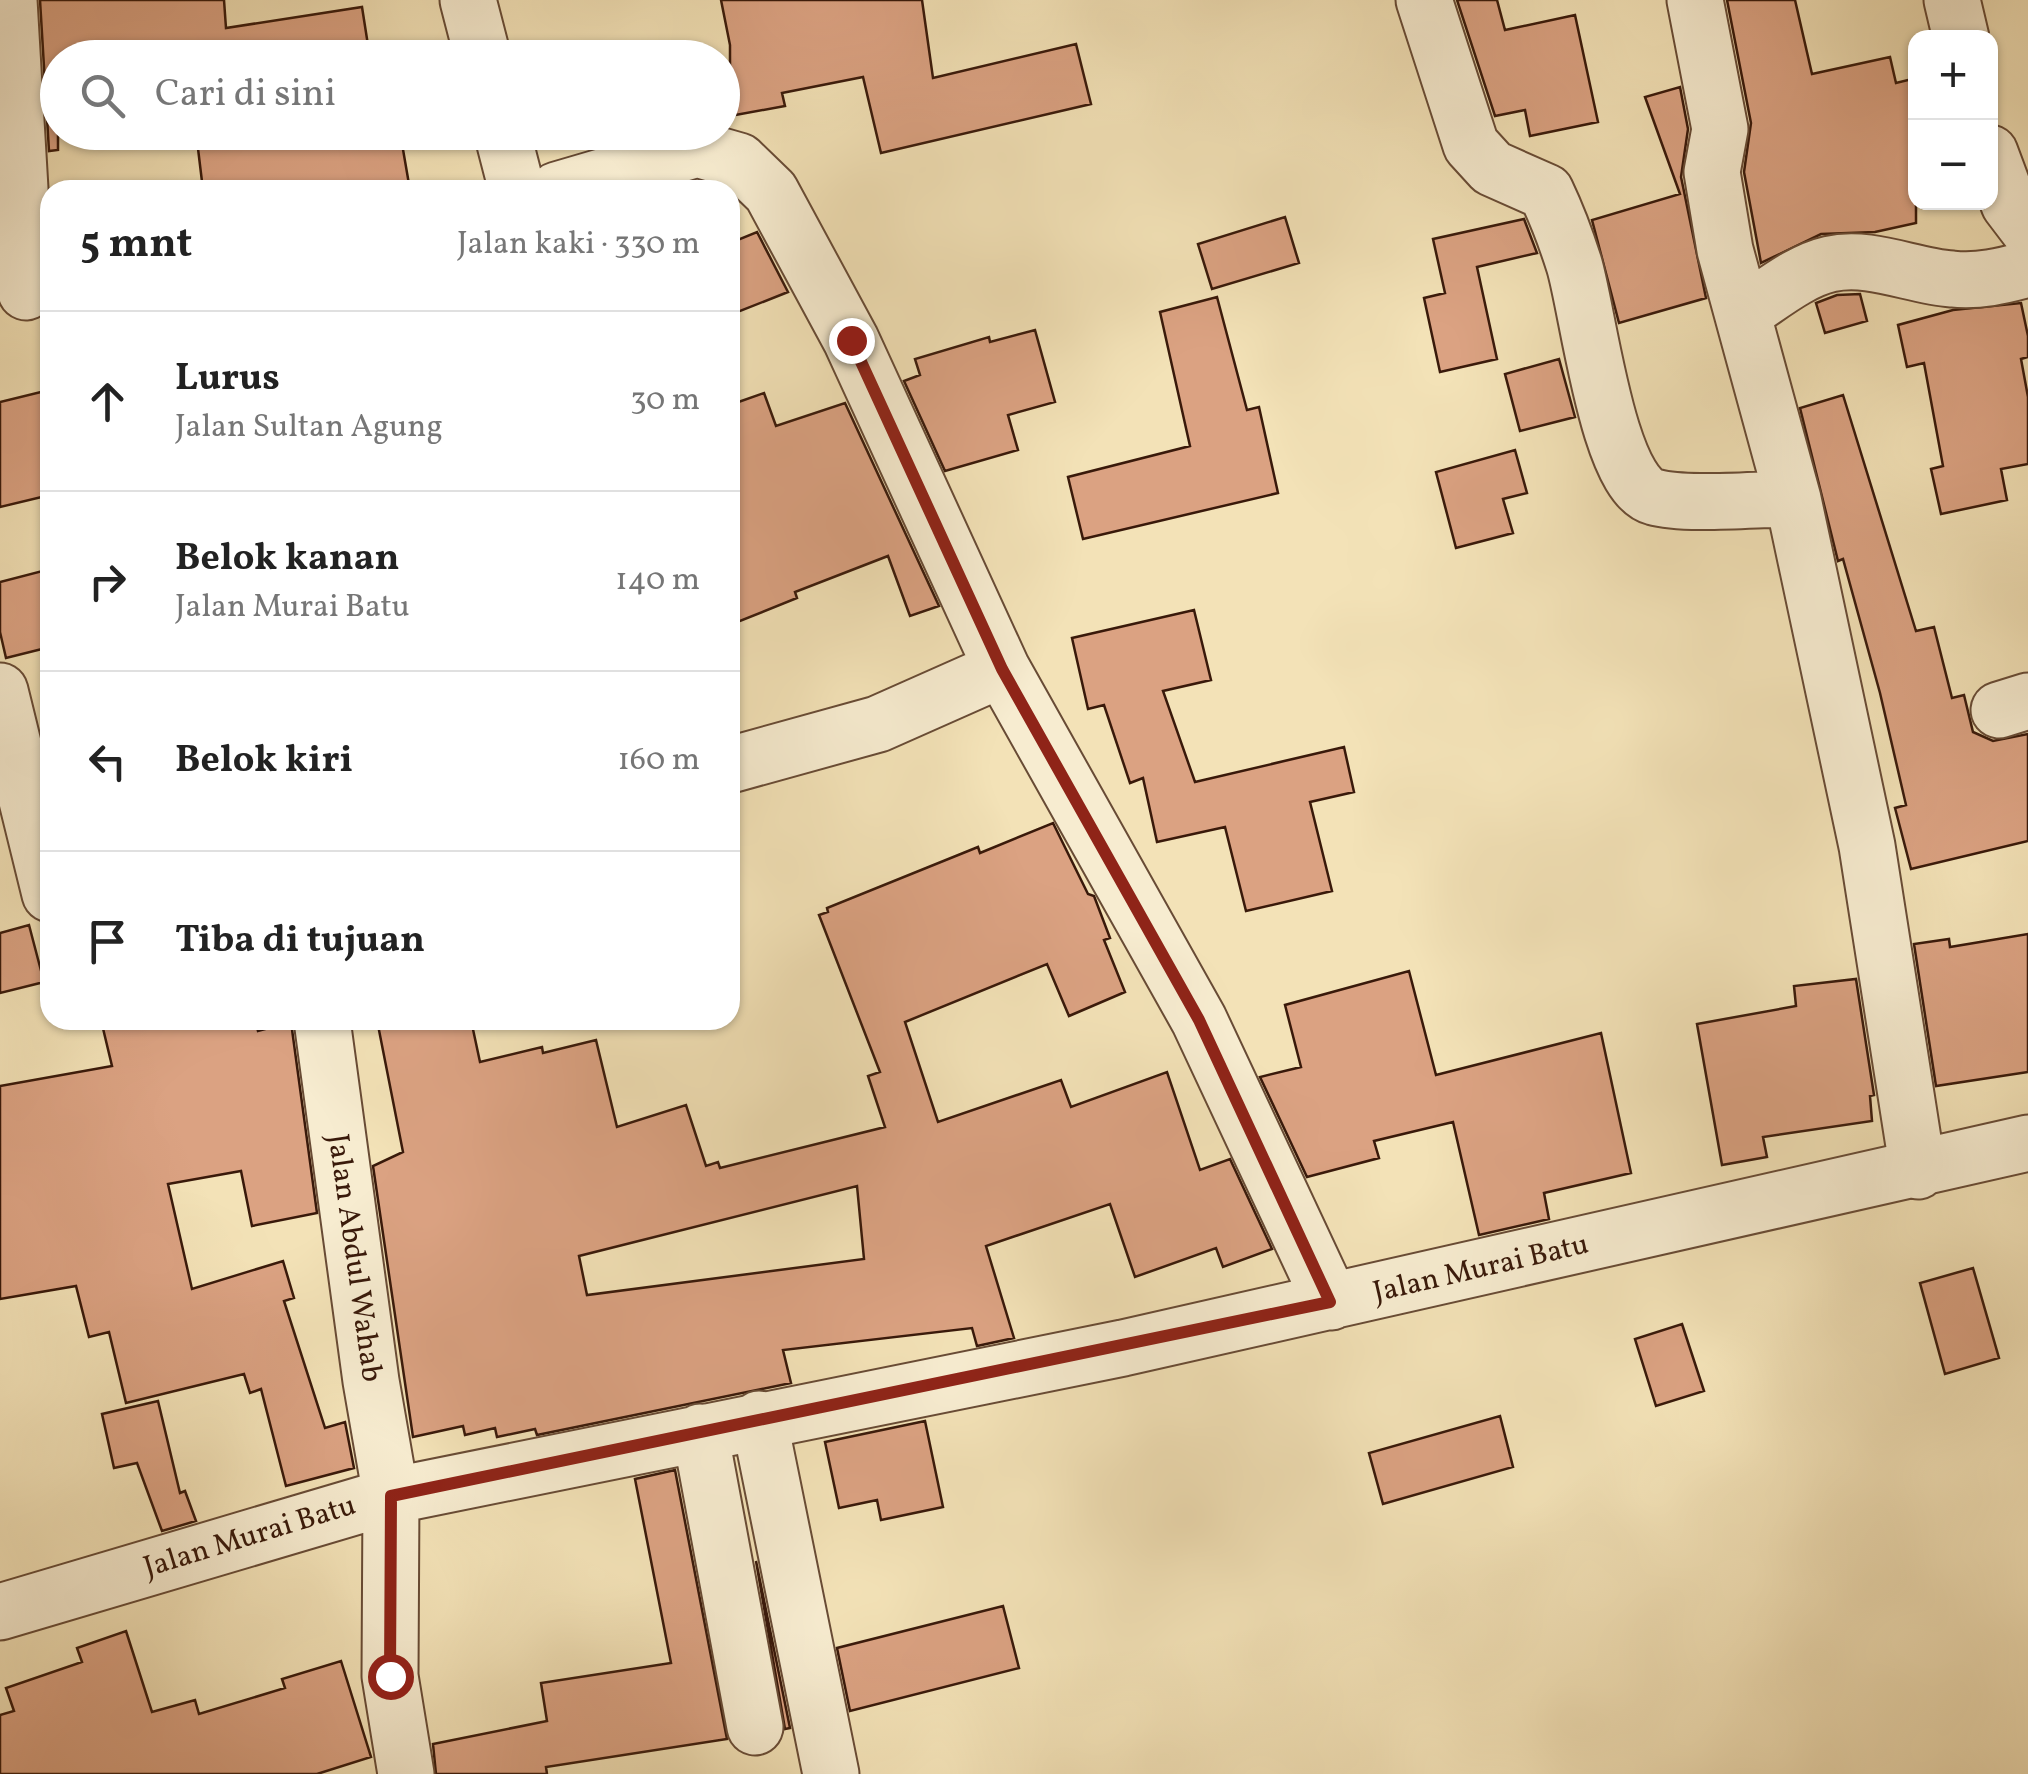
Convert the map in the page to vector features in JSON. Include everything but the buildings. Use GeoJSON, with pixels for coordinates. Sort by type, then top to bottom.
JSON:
{"type":"FeatureCollection","features":[{"type":"Feature","properties":{"kind":"street"},"geometry":{"type":"LineString","coordinates":[[10,0],[26,292]]}},
{"type":"Feature","properties":{"kind":"street"},"geometry":{"type":"LineString","coordinates":[[468,0],[478,40]]}},
{"type":"Feature","properties":{"kind":"street"},"geometry":{"type":"LineString","coordinates":[[1424,0],[1471,145],[1492,168],[1546,192],[1557,215],[1575,267],[1589,338],[1632,482],[1656,498],[1792,499]]}},
{"type":"Feature","properties":{"kind":"street"},"geometry":{"type":"LineString","coordinates":[[1695,0],[1720,129],[1712,172],[1725,250],[1792,499],[1867,846],[1918,1171]]}},
{"type":"Feature","properties":{"kind":"street"},"geometry":{"type":"LineString","coordinates":[[1952,0],[1959,30]]}},
{"type":"Feature","properties":{"kind":"street"},"geometry":{"type":"LineString","coordinates":[[507,150],[514,180]]}},
{"type":"Feature","properties":{"kind":"street"},"geometry":{"type":"LineString","coordinates":[[590,180],[690,150]]}},
{"type":"Feature","properties":{"kind":"street"},"geometry":{"type":"LineString","coordinates":[[703,150],[738,162],[771,192],[851,340],[1002,669],[1199,1020],[1330,1302]]}},
{"type":"Feature","properties":{"kind":"street"},"geometry":{"type":"LineString","coordinates":[[1998,176],[2008,204],[2028,229]]}},
{"type":"Feature","properties":{"kind":"street"},"geometry":{"type":"LineString","coordinates":[[1743,314],[1817,268],[1836,262],[1864,262],[1953,280],[1993,279],[2028,270]]}},
{"type":"Feature","properties":{"kind":"street"},"geometry":{"type":"LineString","coordinates":[[740,762],[878,724],[1002,669]]}},
{"type":"Feature","properties":{"kind":"street"},"geometry":{"type":"LineString","coordinates":[[0,691],[40,853]]}},
{"type":"Feature","properties":{"kind":"street","name":"Jalan Abdul Wahab"},"geometry":{"type":"LineString","coordinates":[[323,1030],[370,1381],[391,1496],[390,1676],[406,1774]]}},
{"type":"Feature","properties":{"kind":"street","name":"Jalan Murai Batu"},"geometry":{"type":"LineString","coordinates":[[0,1612],[391,1496],[1330,1302],[2028,1144]]}},
{"type":"Feature","properties":{"kind":"street"},"geometry":{"type":"LineString","coordinates":[[759,1420],[831,1774]]}},
{"type":"Feature","properties":{"kind":"street"},"geometry":{"type":"LineString","coordinates":[[700,1432],[754,1727]]}},
{"type":"Feature","properties":{"kind":"route"},"geometry":{"type":"LineString","coordinates":[[390,1676],[391,1496],[1123,1348],[1330,1302],[1199,1020],[1002,669],[851,340]]}}]}
